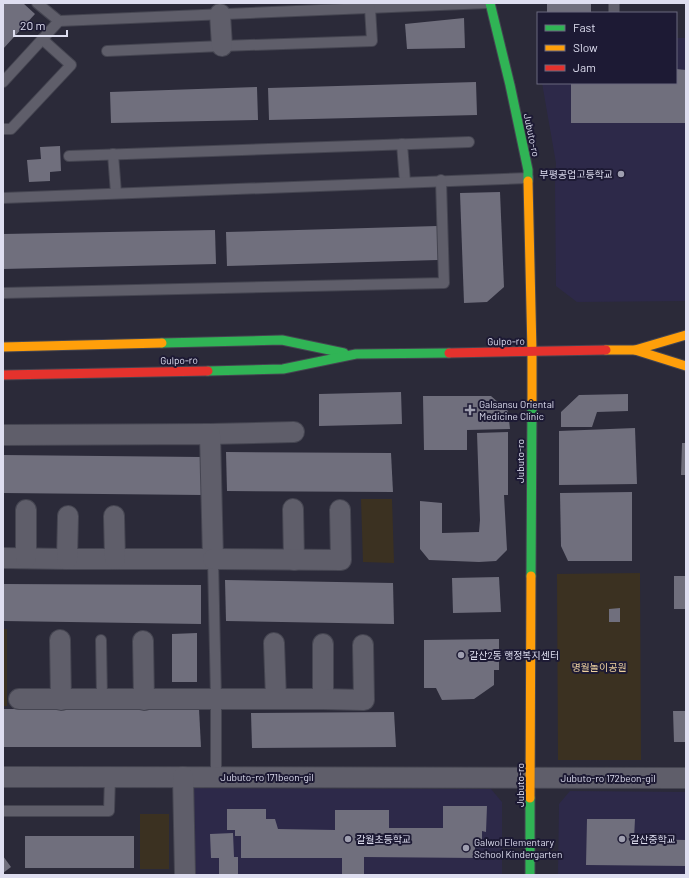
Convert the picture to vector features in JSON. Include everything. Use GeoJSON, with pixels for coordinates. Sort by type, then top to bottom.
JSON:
{"type":"FeatureCollection","features":[{"type":"Feature","properties":{"kind":"main road","name":"Jubuto-ro"},"geometry":{"type":"LineString","coordinates":[[489,3],[510,85],[528,170],[532,352],[530,875]]}},
{"type":"Feature","properties":{"kind":"main road","name":"Gulpo-ro"},"geometry":{"type":"LineString","coordinates":[[3,375],[283,369],[353,354],[635,350],[686,335]]}},
{"type":"Feature","properties":{"kind":"main road","name":"Gulpo-ro"},"geometry":{"type":"LineString","coordinates":[[3,347],[282,340],[353,354]]}},
{"type":"Feature","properties":{"kind":"main road","name":"Gulpo-ro"},"geometry":{"type":"LineString","coordinates":[[635,350],[686,366]]}},
{"type":"Feature","properties":{"kind":"street"},"geometry":{"type":"LineString","coordinates":[[222,46],[229,10]]}},
{"type":"Feature","properties":{"kind":"street"},"geometry":{"type":"LineString","coordinates":[[3,436],[294,432]]}},
{"type":"Feature","properties":{"kind":"street"},"geometry":{"type":"LineString","coordinates":[[210,434],[213,559]]}},
{"type":"Feature","properties":{"kind":"street"},"geometry":{"type":"LineString","coordinates":[[26,510],[26,558]]}},
{"type":"Feature","properties":{"kind":"street"},"geometry":{"type":"LineString","coordinates":[[293,510],[294,560]]}},
{"type":"Feature","properties":{"kind":"street"},"geometry":{"type":"LineString","coordinates":[[3,558],[341,560],[340,510]]}},
{"type":"Feature","properties":{"kind":"street"},"geometry":{"type":"LineString","coordinates":[[67,559],[68,516]]}},
{"type":"Feature","properties":{"kind":"street"},"geometry":{"type":"LineString","coordinates":[[114,516],[115,559]]}},
{"type":"Feature","properties":{"kind":"street"},"geometry":{"type":"LineString","coordinates":[[60,640],[61,700]]}},
{"type":"Feature","properties":{"kind":"street"},"geometry":{"type":"LineString","coordinates":[[143,641],[144,700]]}},
{"type":"Feature","properties":{"kind":"street"},"geometry":{"type":"LineString","coordinates":[[274,643],[276,700]]}},
{"type":"Feature","properties":{"kind":"street"},"geometry":{"type":"LineString","coordinates":[[323,644],[324,699]]}},
{"type":"Feature","properties":{"kind":"street"},"geometry":{"type":"LineString","coordinates":[[19,699],[364,700],[363,645]]}},
{"type":"Feature","properties":{"kind":"street","name":"Jubuto-ro 171beon-gil"},"geometry":{"type":"LineString","coordinates":[[3,777],[531,778]]}},
{"type":"Feature","properties":{"kind":"street"},"geometry":{"type":"LineString","coordinates":[[183,777],[185,875]]}},
{"type":"Feature","properties":{"kind":"street","name":"Jubuto-ro 172beon-gil"},"geometry":{"type":"LineString","coordinates":[[531,778],[686,778]]}},
{"type":"Feature","properties":{"kind":"lane"},"geometry":{"type":"LineString","coordinates":[[37,3],[59,21]]}},
{"type":"Feature","properties":{"kind":"lane"},"geometry":{"type":"LineString","coordinates":[[3,82],[59,21],[229,10],[370,8],[489,3]]}},
{"type":"Feature","properties":{"kind":"lane"},"geometry":{"type":"LineString","coordinates":[[107,51],[372,41],[370,8]]}},
{"type":"Feature","properties":{"kind":"lane"},"geometry":{"type":"LineString","coordinates":[[3,129],[11,129],[71,65],[42,39]]}},
{"type":"Feature","properties":{"kind":"lane"},"geometry":{"type":"LineString","coordinates":[[69,156],[469,142]]}},
{"type":"Feature","properties":{"kind":"lane"},"geometry":{"type":"LineString","coordinates":[[402,144],[405,182]]}},
{"type":"Feature","properties":{"kind":"lane"},"geometry":{"type":"LineString","coordinates":[[113,154],[116,193]]}},
{"type":"Feature","properties":{"kind":"lane"},"geometry":{"type":"LineString","coordinates":[[3,198],[441,180],[528,178]]}},
{"type":"Feature","properties":{"kind":"lane"},"geometry":{"type":"LineString","coordinates":[[3,293],[444,283],[441,180]]}},
{"type":"Feature","properties":{"kind":"lane"},"geometry":{"type":"LineString","coordinates":[[213,559],[216,777]]}},
{"type":"Feature","properties":{"kind":"lane"},"geometry":{"type":"LineString","coordinates":[[101,640],[102,699]]}},
{"type":"Feature","properties":{"kind":"lane"},"geometry":{"type":"LineString","coordinates":[[3,811],[109,811],[110,777]]}},
{"type":"Feature","properties":{"kind":"shaded area","name":"부평공업고등학교"},"geometry":{"type":"Polygon","coordinates":[[[677,38],[686,38],[686,301],[577,302],[556,286],[556,163],[542,84],[677,84],[677,38]]]}},
{"type":"Feature","properties":{"kind":"shaded area","name":"갈월초등학교"},"geometry":{"type":"Polygon","coordinates":[[[194,788],[491,789],[502,802],[502,875],[194,875],[194,788]]]}},
{"type":"Feature","properties":{"kind":"shaded area","name":"갈산중학교"},"geometry":{"type":"Polygon","coordinates":[[[570,791],[686,792],[686,875],[558,875],[559,804],[570,791]]]}},
{"type":"Feature","properties":{"kind":"green space"},"geometry":{"type":"Polygon","coordinates":[[[361,499],[392,499],[394,563],[363,562],[361,499]]]}},
{"type":"Feature","properties":{"kind":"green space","name":"명월놀이공원"},"geometry":{"type":"Polygon","coordinates":[[[640,573],[641,760],[558,760],[557,574],[640,573]]]}},
{"type":"Feature","properties":{"kind":"green space"},"geometry":{"type":"Polygon","coordinates":[[[3,629],[7,629],[7,706],[3,706],[3,629]]]}},
{"type":"Feature","properties":{"kind":"green space"},"geometry":{"type":"Polygon","coordinates":[[[140,814],[169,814],[169,869],[140,869],[140,814]]]}},
{"type":"Feature","properties":{"kind":"building"},"geometry":{"type":"Polygon","coordinates":[[[3,3],[23,3],[35,14],[3,49],[3,3]]]}},
{"type":"Feature","properties":{"kind":"building"},"geometry":{"type":"Polygon","coordinates":[[[547,3],[591,3],[591,12],[547,12],[547,3]]]}},
{"type":"Feature","properties":{"kind":"building"},"geometry":{"type":"Polygon","coordinates":[[[464,18],[465,48],[407,49],[405,24],[464,18]]]}},
{"type":"Feature","properties":{"kind":"building"},"geometry":{"type":"Polygon","coordinates":[[[677,69],[686,70],[686,123],[571,123],[571,84],[677,84],[677,69]]]}},
{"type":"Feature","properties":{"kind":"building"},"geometry":{"type":"Polygon","coordinates":[[[476,82],[477,115],[269,120],[268,88],[476,82]]]}},
{"type":"Feature","properties":{"kind":"building"},"geometry":{"type":"Polygon","coordinates":[[[257,87],[258,120],[111,123],[110,92],[257,87]]]}},
{"type":"Feature","properties":{"kind":"building"},"geometry":{"type":"Polygon","coordinates":[[[60,146],[61,171],[50,172],[50,181],[29,182],[27,160],[41,159],[40,147],[60,146]]]}},
{"type":"Feature","properties":{"kind":"building"},"geometry":{"type":"Polygon","coordinates":[[[500,192],[504,287],[487,302],[464,303],[460,193],[500,192]]]}},
{"type":"Feature","properties":{"kind":"building"},"geometry":{"type":"Polygon","coordinates":[[[437,226],[438,260],[227,266],[226,232],[437,226]]]}},
{"type":"Feature","properties":{"kind":"building"},"geometry":{"type":"Polygon","coordinates":[[[215,230],[216,264],[3,269],[3,234],[215,230]]]}},
{"type":"Feature","properties":{"kind":"building"},"geometry":{"type":"Polygon","coordinates":[[[401,392],[402,424],[319,426],[319,394],[401,392]]]}},
{"type":"Feature","properties":{"kind":"building"},"geometry":{"type":"Polygon","coordinates":[[[628,394],[628,411],[597,412],[592,427],[561,427],[561,412],[579,395],[628,394]]]}},
{"type":"Feature","properties":{"kind":"building"},"geometry":{"type":"Polygon","coordinates":[[[423,396],[491,396],[508,411],[510,429],[467,430],[467,450],[424,450],[423,396]]]}},
{"type":"Feature","properties":{"kind":"building"},"geometry":{"type":"Polygon","coordinates":[[[635,428],[637,484],[559,485],[559,431],[635,428]]]}},
{"type":"Feature","properties":{"kind":"building"},"geometry":{"type":"Polygon","coordinates":[[[508,432],[508,495],[504,495],[507,550],[496,561],[479,562],[429,560],[420,549],[420,501],[442,503],[442,533],[479,532],[480,520],[477,433],[508,432]]]}},
{"type":"Feature","properties":{"kind":"building"},"geometry":{"type":"Polygon","coordinates":[[[682,443],[686,443],[686,475],[681,475],[682,443]]]}},
{"type":"Feature","properties":{"kind":"building"},"geometry":{"type":"Polygon","coordinates":[[[226,452],[391,453],[393,492],[227,491],[226,452]]]}},
{"type":"Feature","properties":{"kind":"building"},"geometry":{"type":"Polygon","coordinates":[[[3,455],[201,457],[202,495],[3,493],[3,455]]]}},
{"type":"Feature","properties":{"kind":"building"},"geometry":{"type":"Polygon","coordinates":[[[632,492],[632,561],[568,561],[561,546],[560,493],[632,492]]]}},
{"type":"Feature","properties":{"kind":"building"},"geometry":{"type":"Polygon","coordinates":[[[674,576],[686,576],[686,609],[674,609],[674,576]]]}},
{"type":"Feature","properties":{"kind":"building"},"geometry":{"type":"Polygon","coordinates":[[[499,577],[501,612],[453,613],[452,578],[499,577]]]}},
{"type":"Feature","properties":{"kind":"building"},"geometry":{"type":"Polygon","coordinates":[[[225,580],[393,583],[394,624],[226,621],[225,580]]]}},
{"type":"Feature","properties":{"kind":"building"},"geometry":{"type":"Polygon","coordinates":[[[3,584],[201,585],[201,624],[3,621],[3,584]]]}},
{"type":"Feature","properties":{"kind":"building"},"geometry":{"type":"Polygon","coordinates":[[[620,608],[620,622],[609,622],[609,609],[620,608]]]}},
{"type":"Feature","properties":{"kind":"building"},"geometry":{"type":"Polygon","coordinates":[[[197,633],[197,682],[172,682],[172,634],[197,633]]]}},
{"type":"Feature","properties":{"kind":"building","name":"갈산2동 행정복지센터"},"geometry":{"type":"Polygon","coordinates":[[[499,639],[499,670],[494,670],[494,685],[474,699],[442,700],[436,688],[424,688],[424,640],[499,639]]]}},
{"type":"Feature","properties":{"kind":"building"},"geometry":{"type":"Polygon","coordinates":[[[3,709],[199,709],[201,747],[3,747],[3,709]]]}},
{"type":"Feature","properties":{"kind":"building"},"geometry":{"type":"Polygon","coordinates":[[[673,711],[686,711],[686,742],[674,742],[673,711]]]}},
{"type":"Feature","properties":{"kind":"building"},"geometry":{"type":"Polygon","coordinates":[[[394,712],[396,747],[252,748],[251,713],[394,712]]]}},
{"type":"Feature","properties":{"kind":"building"},"geometry":{"type":"Polygon","coordinates":[[[443,806],[487,806],[486,832],[482,831],[482,844],[475,844],[475,858],[364,857],[364,875],[342,875],[342,858],[241,858],[241,836],[235,836],[235,830],[227,830],[227,809],[266,809],[266,819],[275,819],[278,829],[335,830],[335,810],[389,810],[389,828],[443,828],[443,806]]]}},
{"type":"Feature","properties":{"kind":"building"},"geometry":{"type":"Polygon","coordinates":[[[587,819],[635,819],[634,839],[686,840],[686,866],[586,865],[587,819]]]}},
{"type":"Feature","properties":{"kind":"building"},"geometry":{"type":"Polygon","coordinates":[[[233,833],[234,857],[238,857],[238,875],[219,875],[219,858],[211,858],[210,834],[233,833]]]}},
{"type":"Feature","properties":{"kind":"building"},"geometry":{"type":"Polygon","coordinates":[[[25,836],[134,836],[134,868],[25,868],[25,836]]]}},
{"type":"Feature","properties":{"kind":"building"},"geometry":{"type":"Polygon","coordinates":[[[3,856],[11,867],[3,873],[3,856]]]}},
{"type":"Feature","properties":{"kind":"traffic: fast"},"geometry":{"type":"LineString","coordinates":[[490,3],[510,85],[528,170],[528,181]]}},
{"type":"Feature","properties":{"kind":"traffic: fast"},"geometry":{"type":"LineString","coordinates":[[162,343],[282,340],[344,353]]}},
{"type":"Feature","properties":{"kind":"traffic: fast"},"geometry":{"type":"LineString","coordinates":[[208,371],[283,369],[356,354],[449,353]]}},
{"type":"Feature","properties":{"kind":"traffic: fast"},"geometry":{"type":"LineString","coordinates":[[531,576],[532,404]]}},
{"type":"Feature","properties":{"kind":"traffic: fast"},"geometry":{"type":"LineString","coordinates":[[530,798],[530,875]]}},
{"type":"Feature","properties":{"kind":"traffic: slow"},"geometry":{"type":"LineString","coordinates":[[528,181],[532,404]]}},
{"type":"Feature","properties":{"kind":"traffic: slow"},"geometry":{"type":"LineString","coordinates":[[606,350],[635,350],[686,335]]}},
{"type":"Feature","properties":{"kind":"traffic: slow"},"geometry":{"type":"LineString","coordinates":[[3,347],[162,343]]}},
{"type":"Feature","properties":{"kind":"traffic: slow"},"geometry":{"type":"LineString","coordinates":[[635,350],[686,366]]}},
{"type":"Feature","properties":{"kind":"traffic: slow"},"geometry":{"type":"LineString","coordinates":[[530,798],[531,576]]}},
{"type":"Feature","properties":{"kind":"traffic: jam"},"geometry":{"type":"LineString","coordinates":[[449,353],[606,350]]}},
{"type":"Feature","properties":{"kind":"traffic: jam"},"geometry":{"type":"LineString","coordinates":[[3,375],[208,371]]}},
{"type":"Feature","properties":{"kind":"place","name":"부평공업고등학교"},"geometry":{"type":"Point","coordinates":[621,174]}},
{"type":"Feature","properties":{"kind":"place","name":"Galsansu Oriental Medicine Clinic"},"geometry":{"type":"Point","coordinates":[470,410]}},
{"type":"Feature","properties":{"kind":"place","name":"갈산2동 행정복지센터"},"geometry":{"type":"Point","coordinates":[461,655]}},
{"type":"Feature","properties":{"kind":"place","name":"갈월초등학교"},"geometry":{"type":"Point","coordinates":[348,839]}},
{"type":"Feature","properties":{"kind":"place","name":"갈산중학교"},"geometry":{"type":"Point","coordinates":[622,839]}},
{"type":"Feature","properties":{"kind":"place","name":"Galwol Elementary School Kindergarten"},"geometry":{"type":"Point","coordinates":[466,848]}}]}
